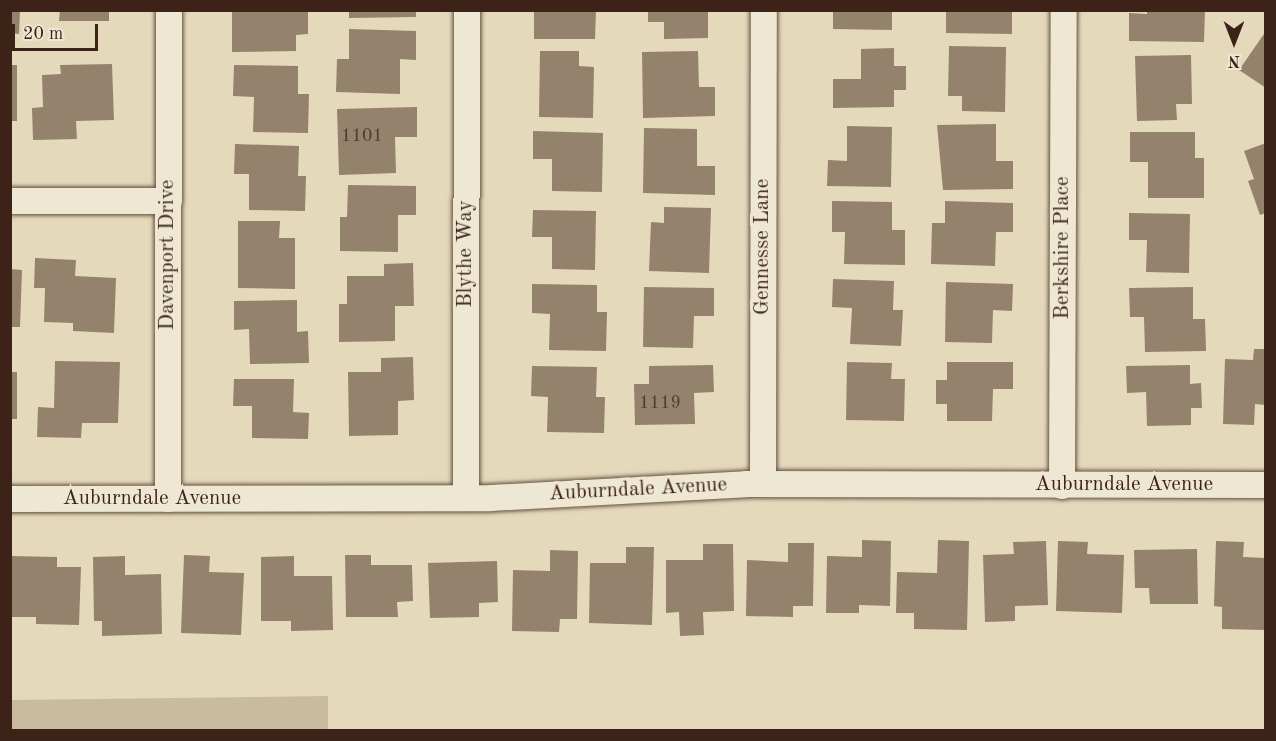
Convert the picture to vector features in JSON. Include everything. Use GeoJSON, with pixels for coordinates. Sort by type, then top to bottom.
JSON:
{"type":"FeatureCollection","features":[{"type":"Feature","properties":{"kind":"street","name":"Davenport Drive"},"geometry":{"type":"LineString","coordinates":[[168,499],[169,10]]}},
{"type":"Feature","properties":{"kind":"street","name":"Blythe Way"},"geometry":{"type":"LineString","coordinates":[[466,498],[467,10]]}},
{"type":"Feature","properties":{"kind":"street","name":"Gennesse Lane"},"geometry":{"type":"LineString","coordinates":[[763,484],[764,10]]}},
{"type":"Feature","properties":{"kind":"street","name":"Berkshire Place"},"geometry":{"type":"LineString","coordinates":[[1062,486],[1064,10]]}},
{"type":"Feature","properties":{"kind":"street"},"geometry":{"type":"LineString","coordinates":[[10,201],[168,201]]}},
{"type":"Feature","properties":{"kind":"street","name":"Auburndale Avenue"},"geometry":{"type":"LineString","coordinates":[[10,499],[466,498],[763,484],[1266,485]]}},
{"type":"Feature","properties":{"kind":"shaded area"},"geometry":{"type":"Polygon","coordinates":[[[328,696],[328,730],[11,730],[11,700],[328,696]]]}},
{"type":"Feature","properties":{"kind":"building"},"geometry":{"type":"Polygon","coordinates":[[[10,10],[20,10],[19,34],[10,33],[10,10]]]}},
{"type":"Feature","properties":{"kind":"building"},"geometry":{"type":"Polygon","coordinates":[[[60,10],[109,10],[109,21],[59,21],[60,10]]]}},
{"type":"Feature","properties":{"kind":"building"},"geometry":{"type":"Polygon","coordinates":[[[308,10],[308,34],[296,35],[296,51],[232,52],[232,11],[308,10]]]}},
{"type":"Feature","properties":{"kind":"building"},"geometry":{"type":"Polygon","coordinates":[[[349,10],[416,10],[416,17],[349,18],[349,10]]]}},
{"type":"Feature","properties":{"kind":"building"},"geometry":{"type":"Polygon","coordinates":[[[534,10],[596,10],[595,39],[534,39],[534,10]]]}},
{"type":"Feature","properties":{"kind":"building"},"geometry":{"type":"Polygon","coordinates":[[[648,10],[708,10],[708,38],[664,39],[664,22],[648,22],[648,10]]]}},
{"type":"Feature","properties":{"kind":"building"},"geometry":{"type":"Polygon","coordinates":[[[833,10],[892,10],[892,30],[833,29],[833,10]]]}},
{"type":"Feature","properties":{"kind":"building"},"geometry":{"type":"Polygon","coordinates":[[[946,10],[1012,10],[1012,34],[946,33],[946,10]]]}},
{"type":"Feature","properties":{"kind":"building"},"geometry":{"type":"Polygon","coordinates":[[[1147,10],[1205,10],[1204,42],[1129,41],[1129,13],[1147,14],[1147,10]]]}},
{"type":"Feature","properties":{"kind":"building"},"geometry":{"type":"Polygon","coordinates":[[[349,29],[416,31],[416,60],[400,59],[400,94],[336,92],[337,59],[349,59],[349,29]]]}},
{"type":"Feature","properties":{"kind":"building"},"geometry":{"type":"Polygon","coordinates":[[[1266,31],[1266,88],[1239,70],[1266,31]]]}},
{"type":"Feature","properties":{"kind":"building"},"geometry":{"type":"Polygon","coordinates":[[[949,46],[1006,47],[1005,112],[962,111],[962,96],[948,96],[949,46]]]}},
{"type":"Feature","properties":{"kind":"building"},"geometry":{"type":"Polygon","coordinates":[[[894,48],[894,66],[906,66],[906,90],[894,90],[894,107],[833,108],[833,79],[861,79],[861,49],[894,48]]]}},
{"type":"Feature","properties":{"kind":"building"},"geometry":{"type":"Polygon","coordinates":[[[540,51],[579,51],[579,66],[594,67],[593,118],[539,117],[540,51]]]}},
{"type":"Feature","properties":{"kind":"building"},"geometry":{"type":"Polygon","coordinates":[[[698,51],[699,87],[715,87],[715,116],[643,118],[642,52],[698,51]]]}},
{"type":"Feature","properties":{"kind":"building"},"geometry":{"type":"Polygon","coordinates":[[[1191,55],[1192,104],[1176,104],[1177,120],[1137,121],[1135,56],[1191,55]]]}},
{"type":"Feature","properties":{"kind":"building"},"geometry":{"type":"Polygon","coordinates":[[[112,64],[114,120],[76,121],[77,139],[33,140],[32,108],[43,107],[42,75],[61,74],[60,65],[112,64]]]}},
{"type":"Feature","properties":{"kind":"building"},"geometry":{"type":"Polygon","coordinates":[[[10,65],[17,65],[17,121],[10,121],[10,65]]]}},
{"type":"Feature","properties":{"kind":"building"},"geometry":{"type":"Polygon","coordinates":[[[234,65],[298,66],[298,94],[309,94],[308,133],[253,132],[254,97],[233,96],[234,65]]]}},
{"type":"Feature","properties":{"kind":"building"},"geometry":{"type":"Polygon","coordinates":[[[417,107],[417,137],[395,137],[396,173],[339,175],[337,109],[417,107]]]}},
{"type":"Feature","properties":{"kind":"building"},"geometry":{"type":"Polygon","coordinates":[[[996,124],[996,161],[1013,161],[1013,189],[943,190],[937,125],[996,124]]]}},
{"type":"Feature","properties":{"kind":"building"},"geometry":{"type":"Polygon","coordinates":[[[847,126],[892,127],[891,187],[827,186],[828,160],[847,161],[847,126]]]}},
{"type":"Feature","properties":{"kind":"building"},"geometry":{"type":"Polygon","coordinates":[[[644,128],[697,129],[697,166],[715,166],[715,195],[643,193],[644,128]]]}},
{"type":"Feature","properties":{"kind":"building"},"geometry":{"type":"Polygon","coordinates":[[[533,131],[603,133],[602,192],[552,191],[552,159],[533,159],[533,131]]]}},
{"type":"Feature","properties":{"kind":"building"},"geometry":{"type":"Polygon","coordinates":[[[1130,132],[1195,132],[1195,158],[1204,158],[1204,198],[1148,198],[1148,162],[1130,162],[1130,132]]]}},
{"type":"Feature","properties":{"kind":"building"},"geometry":{"type":"Polygon","coordinates":[[[1266,143],[1266,213],[1260,215],[1248,181],[1254,179],[1244,151],[1266,143]]]}},
{"type":"Feature","properties":{"kind":"building"},"geometry":{"type":"Polygon","coordinates":[[[235,144],[299,146],[298,176],[306,176],[305,211],[249,210],[249,174],[234,174],[235,144]]]}},
{"type":"Feature","properties":{"kind":"building"},"geometry":{"type":"Polygon","coordinates":[[[348,185],[416,186],[416,215],[398,215],[398,252],[340,251],[340,217],[347,217],[348,185]]]}},
{"type":"Feature","properties":{"kind":"building"},"geometry":{"type":"Polygon","coordinates":[[[832,201],[892,202],[892,230],[905,230],[905,265],[844,264],[845,232],[832,232],[832,201]]]}},
{"type":"Feature","properties":{"kind":"building"},"geometry":{"type":"Polygon","coordinates":[[[945,201],[1013,203],[1013,232],[996,232],[995,266],[931,264],[932,223],[945,223],[945,201]]]}},
{"type":"Feature","properties":{"kind":"building"},"geometry":{"type":"Polygon","coordinates":[[[664,207],[711,208],[709,273],[649,271],[651,222],[664,223],[664,207]]]}},
{"type":"Feature","properties":{"kind":"building"},"geometry":{"type":"Polygon","coordinates":[[[533,210],[596,211],[595,270],[552,269],[552,237],[532,237],[533,210]]]}},
{"type":"Feature","properties":{"kind":"building"},"geometry":{"type":"Polygon","coordinates":[[[1129,213],[1190,214],[1189,273],[1146,272],[1147,240],[1129,240],[1129,213]]]}},
{"type":"Feature","properties":{"kind":"building"},"geometry":{"type":"Polygon","coordinates":[[[238,221],[280,221],[279,238],[295,238],[295,289],[238,288],[238,221]]]}},
{"type":"Feature","properties":{"kind":"building"},"geometry":{"type":"Polygon","coordinates":[[[35,258],[76,260],[75,276],[116,278],[114,333],[73,331],[73,323],[44,322],[45,288],[34,288],[35,258]]]}},
{"type":"Feature","properties":{"kind":"building"},"geometry":{"type":"Polygon","coordinates":[[[413,263],[414,306],[395,306],[395,341],[339,342],[339,304],[347,304],[347,276],[384,276],[384,264],[413,263]]]}},
{"type":"Feature","properties":{"kind":"building"},"geometry":{"type":"Polygon","coordinates":[[[10,269],[22,270],[20,327],[10,327],[10,269]]]}},
{"type":"Feature","properties":{"kind":"building"},"geometry":{"type":"Polygon","coordinates":[[[833,279],[894,281],[893,310],[903,310],[901,346],[850,344],[852,308],[832,307],[833,279]]]}},
{"type":"Feature","properties":{"kind":"building"},"geometry":{"type":"Polygon","coordinates":[[[946,282],[1013,284],[1012,311],[993,310],[992,343],[945,342],[946,282]]]}},
{"type":"Feature","properties":{"kind":"building"},"geometry":{"type":"Polygon","coordinates":[[[532,284],[597,285],[597,312],[607,312],[606,351],[549,350],[550,314],[532,313],[532,284]]]}},
{"type":"Feature","properties":{"kind":"building"},"geometry":{"type":"Polygon","coordinates":[[[644,287],[714,288],[714,316],[694,316],[693,348],[643,347],[644,287]]]}},
{"type":"Feature","properties":{"kind":"building"},"geometry":{"type":"Polygon","coordinates":[[[1193,287],[1193,319],[1205,319],[1206,351],[1145,352],[1144,317],[1130,317],[1129,288],[1193,287]]]}},
{"type":"Feature","properties":{"kind":"building"},"geometry":{"type":"Polygon","coordinates":[[[297,300],[297,332],[308,331],[309,363],[250,364],[249,329],[234,330],[234,301],[297,300]]]}},
{"type":"Feature","properties":{"kind":"building"},"geometry":{"type":"Polygon","coordinates":[[[1254,349],[1266,349],[1266,405],[1255,404],[1254,425],[1223,424],[1225,359],[1253,360],[1254,349]]]}},
{"type":"Feature","properties":{"kind":"building"},"geometry":{"type":"Polygon","coordinates":[[[413,357],[414,400],[398,401],[398,435],[349,436],[348,372],[381,372],[381,358],[413,357]]]}},
{"type":"Feature","properties":{"kind":"building"},"geometry":{"type":"Polygon","coordinates":[[[55,361],[120,362],[118,423],[82,423],[81,438],[37,437],[38,407],[54,408],[55,361]]]}},
{"type":"Feature","properties":{"kind":"building"},"geometry":{"type":"Polygon","coordinates":[[[847,362],[892,363],[891,379],[905,379],[904,421],[846,420],[847,362]]]}},
{"type":"Feature","properties":{"kind":"building"},"geometry":{"type":"Polygon","coordinates":[[[947,362],[1013,362],[1013,389],[993,389],[992,421],[947,421],[947,404],[936,404],[936,380],[947,380],[947,362]]]}},
{"type":"Feature","properties":{"kind":"building"},"geometry":{"type":"Polygon","coordinates":[[[713,365],[714,392],[694,393],[695,424],[635,425],[634,384],[649,384],[649,366],[713,365]]]}},
{"type":"Feature","properties":{"kind":"building"},"geometry":{"type":"Polygon","coordinates":[[[1190,365],[1190,384],[1201,383],[1202,408],[1191,408],[1191,425],[1147,426],[1146,392],[1127,393],[1126,366],[1190,365]]]}},
{"type":"Feature","properties":{"kind":"building"},"geometry":{"type":"Polygon","coordinates":[[[532,366],[597,367],[596,397],[605,397],[604,433],[547,432],[548,397],[531,396],[532,366]]]}},
{"type":"Feature","properties":{"kind":"building"},"geometry":{"type":"Polygon","coordinates":[[[10,372],[17,372],[17,419],[10,419],[10,372]]]}},
{"type":"Feature","properties":{"kind":"building"},"geometry":{"type":"Polygon","coordinates":[[[234,379],[294,379],[293,412],[309,413],[308,439],[252,438],[252,406],[233,406],[234,379]]]}},
{"type":"Feature","properties":{"kind":"building"},"geometry":{"type":"Polygon","coordinates":[[[862,540],[891,541],[890,606],[859,605],[859,613],[826,613],[827,556],[862,557],[862,540]]]}},
{"type":"Feature","properties":{"kind":"building"},"geometry":{"type":"Polygon","coordinates":[[[938,540],[969,541],[967,630],[914,629],[914,613],[896,613],[897,572],[937,573],[938,540]]]}},
{"type":"Feature","properties":{"kind":"building"},"geometry":{"type":"Polygon","coordinates":[[[1046,541],[1048,605],[1015,606],[1015,621],[985,622],[983,555],[1014,554],[1013,542],[1046,541]]]}},
{"type":"Feature","properties":{"kind":"building"},"geometry":{"type":"Polygon","coordinates":[[[1058,541],[1088,542],[1087,554],[1124,555],[1122,613],[1056,611],[1058,541]]]}},
{"type":"Feature","properties":{"kind":"building"},"geometry":{"type":"Polygon","coordinates":[[[1216,541],[1244,542],[1243,557],[1266,558],[1264,630],[1222,629],[1222,607],[1214,606],[1216,541]]]}},
{"type":"Feature","properties":{"kind":"building"},"geometry":{"type":"Polygon","coordinates":[[[788,543],[814,543],[813,606],[793,606],[793,617],[746,616],[747,560],[788,562],[788,543]]]}},
{"type":"Feature","properties":{"kind":"building"},"geometry":{"type":"Polygon","coordinates":[[[703,544],[733,544],[734,611],[703,612],[704,635],[680,636],[679,612],[666,613],[666,560],[703,560],[703,544]]]}},
{"type":"Feature","properties":{"kind":"building"},"geometry":{"type":"Polygon","coordinates":[[[626,547],[654,547],[652,625],[589,623],[590,563],[626,563],[626,547]]]}},
{"type":"Feature","properties":{"kind":"building"},"geometry":{"type":"Polygon","coordinates":[[[1197,549],[1198,604],[1150,604],[1149,588],[1135,588],[1134,550],[1197,549]]]}},
{"type":"Feature","properties":{"kind":"building"},"geometry":{"type":"Polygon","coordinates":[[[550,550],[578,551],[577,619],[560,619],[559,632],[512,631],[513,570],[550,571],[550,550]]]}},
{"type":"Feature","properties":{"kind":"building"},"geometry":{"type":"Polygon","coordinates":[[[184,555],[210,556],[209,572],[244,573],[241,635],[181,633],[184,555]]]}},
{"type":"Feature","properties":{"kind":"building"},"geometry":{"type":"Polygon","coordinates":[[[345,555],[371,555],[371,565],[412,565],[413,601],[397,602],[398,617],[346,617],[345,555]]]}},
{"type":"Feature","properties":{"kind":"building"},"geometry":{"type":"Polygon","coordinates":[[[10,556],[57,557],[57,567],[81,567],[79,625],[36,624],[36,617],[10,617],[10,556]]]}},
{"type":"Feature","properties":{"kind":"building"},"geometry":{"type":"Polygon","coordinates":[[[125,556],[125,575],[161,574],[162,634],[102,636],[102,621],[94,621],[93,557],[125,556]]]}},
{"type":"Feature","properties":{"kind":"building"},"geometry":{"type":"Polygon","coordinates":[[[294,556],[294,576],[332,576],[333,630],[291,631],[291,621],[261,621],[261,557],[294,556]]]}},
{"type":"Feature","properties":{"kind":"building"},"geometry":{"type":"Polygon","coordinates":[[[497,561],[498,602],[479,603],[479,617],[430,618],[428,563],[497,561]]]}}]}
